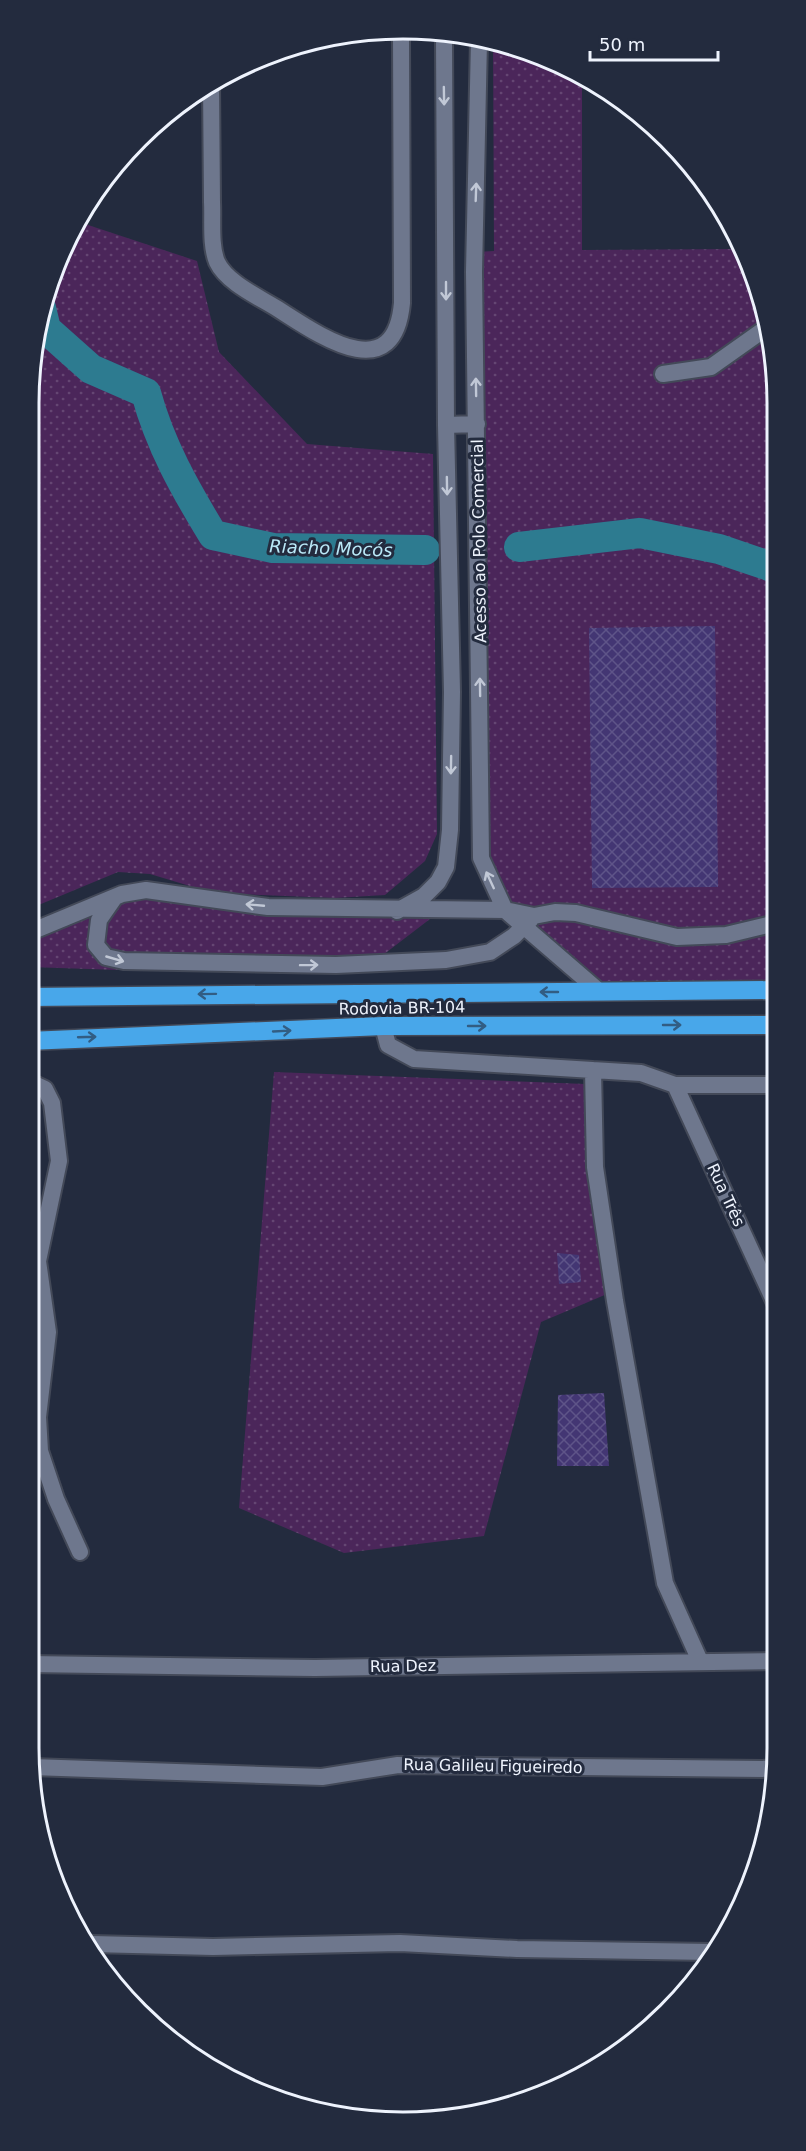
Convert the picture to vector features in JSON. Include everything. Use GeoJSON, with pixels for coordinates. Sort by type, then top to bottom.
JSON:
{"type":"FeatureCollection","features":[{"type":"Feature","properties":{"kind":"highway","name":"Rodovia BR-104"},"geometry":{"type":"LineString","coordinates":[[39,997],[767,990]]}},
{"type":"Feature","properties":{"kind":"highway","name":"Rodovia BR-104"},"geometry":{"type":"LineString","coordinates":[[39,1041],[383,1026],[767,1025]]}},
{"type":"Feature","properties":{"kind":"street"},"geometry":{"type":"LineString","coordinates":[[211,94],[213,227],[218,262],[239,284],[325,338],[351,348],[374,348],[389,342],[396,334],[402,303],[401,39]]}},
{"type":"Feature","properties":{"kind":"street","name":"Acesso ao Polo Comercial"},"geometry":{"type":"LineString","coordinates":[[397,910],[424,896],[438,882],[446,867],[448,847],[452,692],[446,424],[444,41]]}},
{"type":"Feature","properties":{"kind":"street","name":"Acesso ao Polo Comercial"},"geometry":{"type":"LineString","coordinates":[[478,47],[474,272],[481,858],[505,910],[529,922],[600,992]]}},
{"type":"Feature","properties":{"kind":"street"},"geometry":{"type":"LineString","coordinates":[[663,374],[711,367],[760,332]]}},
{"type":"Feature","properties":{"kind":"street"},"geometry":{"type":"LineString","coordinates":[[446,424],[477,424]]}},
{"type":"Feature","properties":{"kind":"street"},"geometry":{"type":"LineString","coordinates":[[39,928],[116,896],[146,890],[268,907],[505,910]]}},
{"type":"Feature","properties":{"kind":"street"},"geometry":{"type":"LineString","coordinates":[[116,896],[99,920],[96,945],[106,957],[124,962],[336,965],[446,960],[490,952],[529,922],[555,912],[576,913],[677,937],[726,935],[767,924]]}},
{"type":"Feature","properties":{"kind":"street"},"geometry":{"type":"LineString","coordinates":[[383,1026],[388,1045],[414,1059],[641,1073],[675,1085],[767,1085]]}},
{"type":"Feature","properties":{"kind":"street"},"geometry":{"type":"LineString","coordinates":[[594,1070],[595,1167],[615,1301],[665,1583],[700,1661]]}},
{"type":"Feature","properties":{"kind":"street","name":"Rua Três"},"geometry":{"type":"LineString","coordinates":[[675,1085],[767,1285]]}},
{"type":"Feature","properties":{"kind":"street"},"geometry":{"type":"LineString","coordinates":[[39,1086],[45,1089],[52,1103],[59,1161],[39,1256]]}},
{"type":"Feature","properties":{"kind":"street"},"geometry":{"type":"LineString","coordinates":[[39,1268],[48,1332],[39,1408]]}},
{"type":"Feature","properties":{"kind":"street"},"geometry":{"type":"LineString","coordinates":[[39,1451],[56,1499],[80,1552]]}},
{"type":"Feature","properties":{"kind":"street","name":"Rua Dez"},"geometry":{"type":"LineString","coordinates":[[39,1664],[315,1668],[767,1661]]}},
{"type":"Feature","properties":{"kind":"street","name":"Rua Galileu Figueiredo"},"geometry":{"type":"LineString","coordinates":[[40,1767],[322,1778],[398,1765],[421,1764],[766,1769]]}},
{"type":"Feature","properties":{"kind":"street"},"geometry":{"type":"LineString","coordinates":[[96,1944],[213,1947],[400,1943],[517,1949],[705,1952]]}},
{"type":"Feature","properties":{"kind":"shaded area"},"geometry":{"type":"Polygon","coordinates":[[[493,50],[520,58],[582,86],[582,250],[732,249],[748,286],[764,355],[767,403],[767,983],[602,984],[522,924],[484,856],[476,252],[494,251],[493,50]]]}},
{"type":"Feature","properties":{"kind":"shaded area"},"geometry":{"type":"Polygon","coordinates":[[[86,224],[197,261],[219,352],[307,444],[433,454],[437,834],[425,861],[385,895],[335,898],[213,893],[150,874],[118,872],[39,905],[40,379],[51,309],[67,264],[86,224]]]}},
{"type":"Feature","properties":{"kind":"shaded area"},"geometry":{"type":"Polygon","coordinates":[[[138,898],[229,909],[430,919],[379,958],[118,957],[104,947],[103,919],[116,904],[138,898]]]}},
{"type":"Feature","properties":{"kind":"shaded area"},"geometry":{"type":"Polygon","coordinates":[[[94,911],[91,955],[119,970],[39,967],[39,935],[94,911]]]}},
{"type":"Feature","properties":{"kind":"shaded area"},"geometry":{"type":"Polygon","coordinates":[[[274,1072],[585,1084],[594,1228],[607,1294],[541,1322],[484,1536],[344,1553],[239,1508],[274,1072]]]}},
{"type":"Feature","properties":{"kind":"building"},"geometry":{"type":"Polygon","coordinates":[[[715,626],[718,887],[592,888],[589,628],[715,626]]]}},
{"type":"Feature","properties":{"kind":"building"},"geometry":{"type":"Polygon","coordinates":[[[557,1253],[579,1255],[581,1282],[559,1284],[557,1253]]]}},
{"type":"Feature","properties":{"kind":"building"},"geometry":{"type":"Polygon","coordinates":[[[604,1393],[609,1466],[557,1466],[558,1395],[604,1393]]]}},
{"type":"Feature","properties":{"kind":"waterway","name":"Riacho Mocós"},"geometry":{"type":"LineString","coordinates":[[47,329],[91,369],[146,393],[158,431],[174,466],[213,535],[273,548],[425,550]]}},
{"type":"Feature","properties":{"kind":"waterway"},"geometry":{"type":"LineString","coordinates":[[519,547],[640,533],[719,549],[767,565]]}}]}
